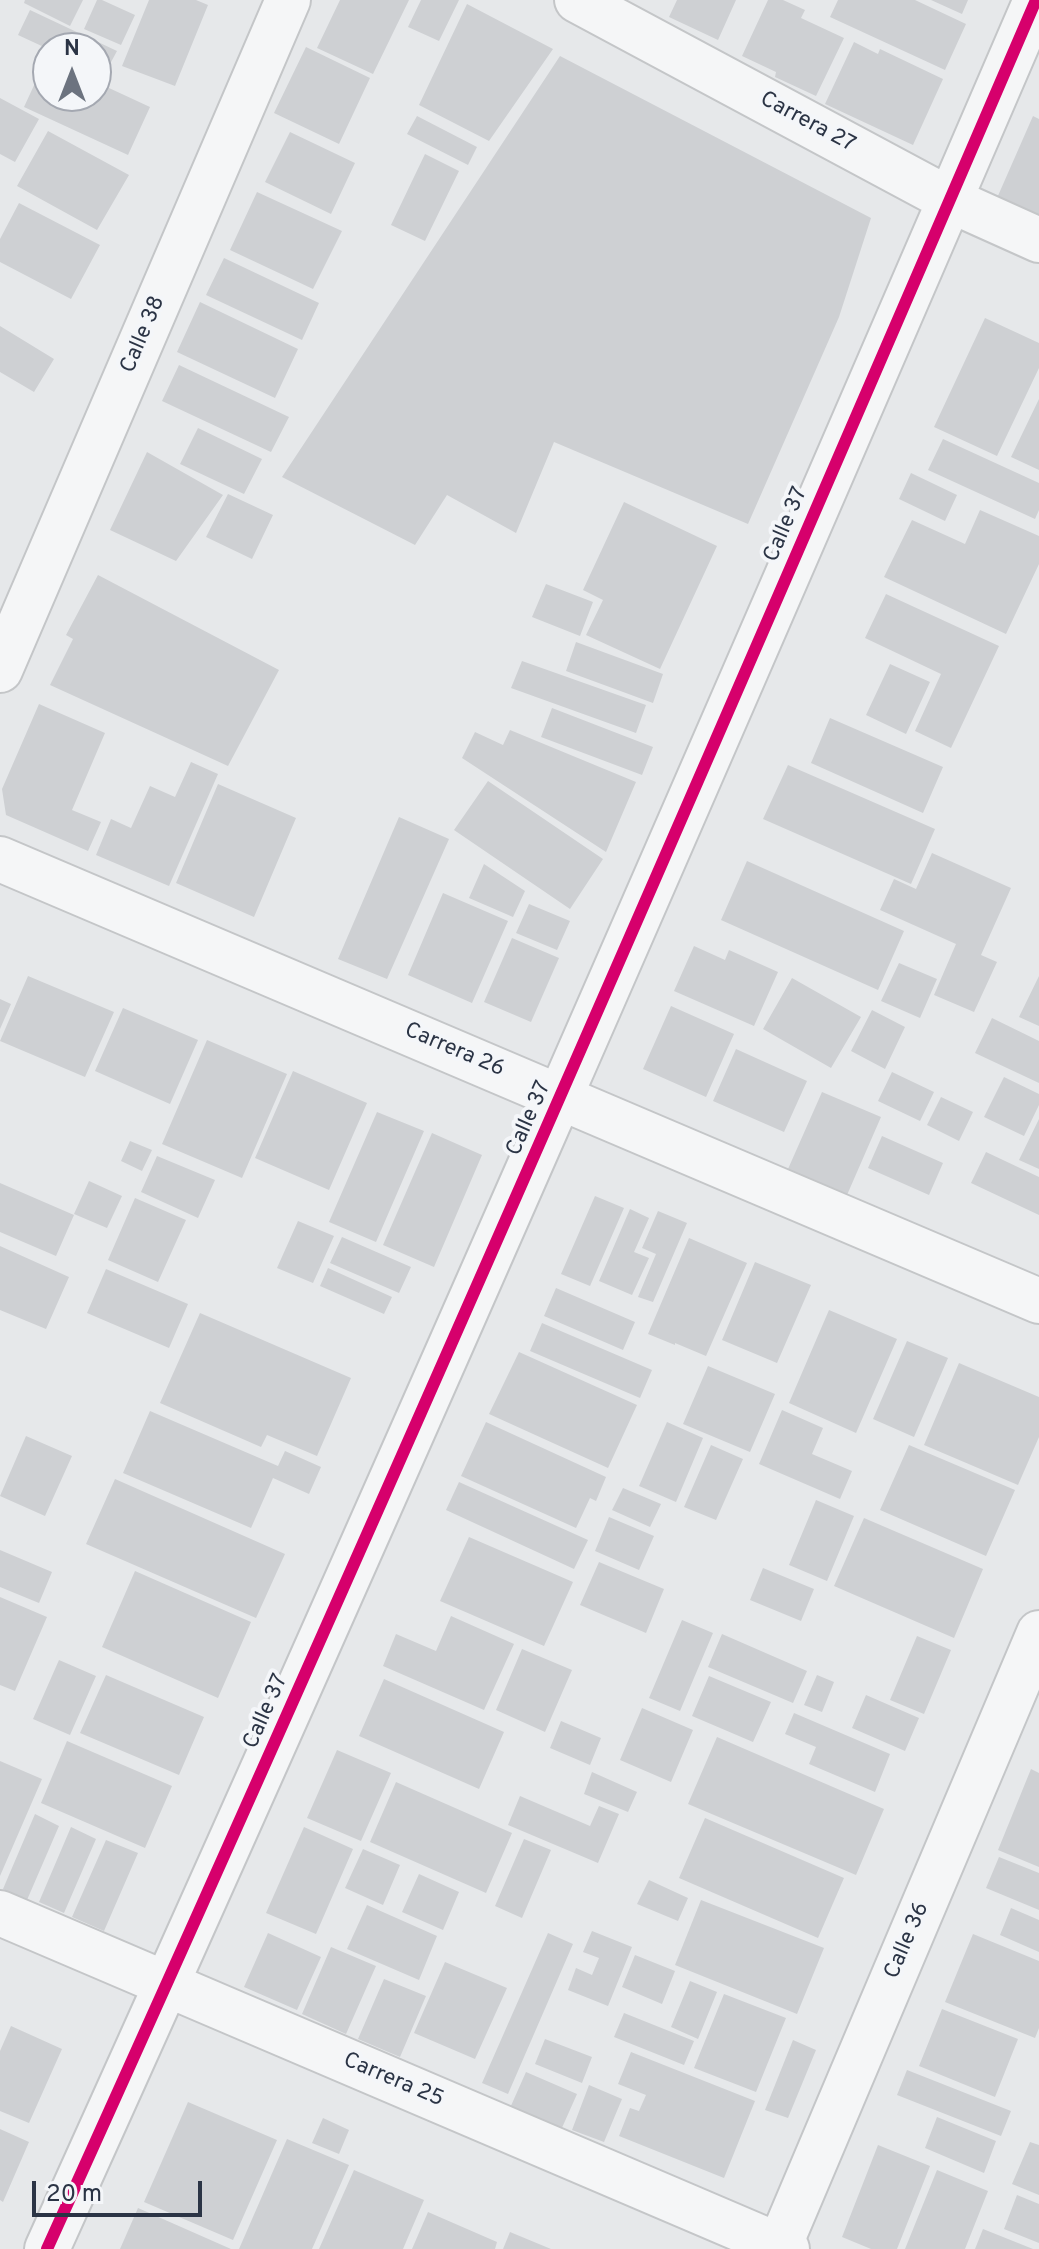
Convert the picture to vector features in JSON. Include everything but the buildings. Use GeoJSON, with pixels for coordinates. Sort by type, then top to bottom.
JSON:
{"type":"FeatureCollection","features":[{"type":"Feature","properties":{"kind":"street","name":"Calle 38"},"geometry":{"type":"LineString","coordinates":[[0,670],[288,0]]}},
{"type":"Feature","properties":{"kind":"street","name":"Carrera 27"},"geometry":{"type":"LineString","coordinates":[[577,0],[950,200],[1039,240]]}},
{"type":"Feature","properties":{"kind":"street","name":"Calle 37"},"geometry":{"type":"LineString","coordinates":[[47,2249],[561,1098],[1036,0]]}},
{"type":"Feature","properties":{"kind":"street","name":"Carrera 26"},"geometry":{"type":"LineString","coordinates":[[0,859],[1039,1301]]}},
{"type":"Feature","properties":{"kind":"street","name":"Calle 36"},"geometry":{"type":"LineString","coordinates":[[781,2248],[1039,1633]]}},
{"type":"Feature","properties":{"kind":"street","name":"Carrera 25"},"geometry":{"type":"LineString","coordinates":[[0,1913],[781,2248]]}},
{"type":"Feature","properties":{"kind":"cycle path"},"geometry":{"type":"LineString","coordinates":[[47,2249],[547,1127],[1036,0]]}}]}
